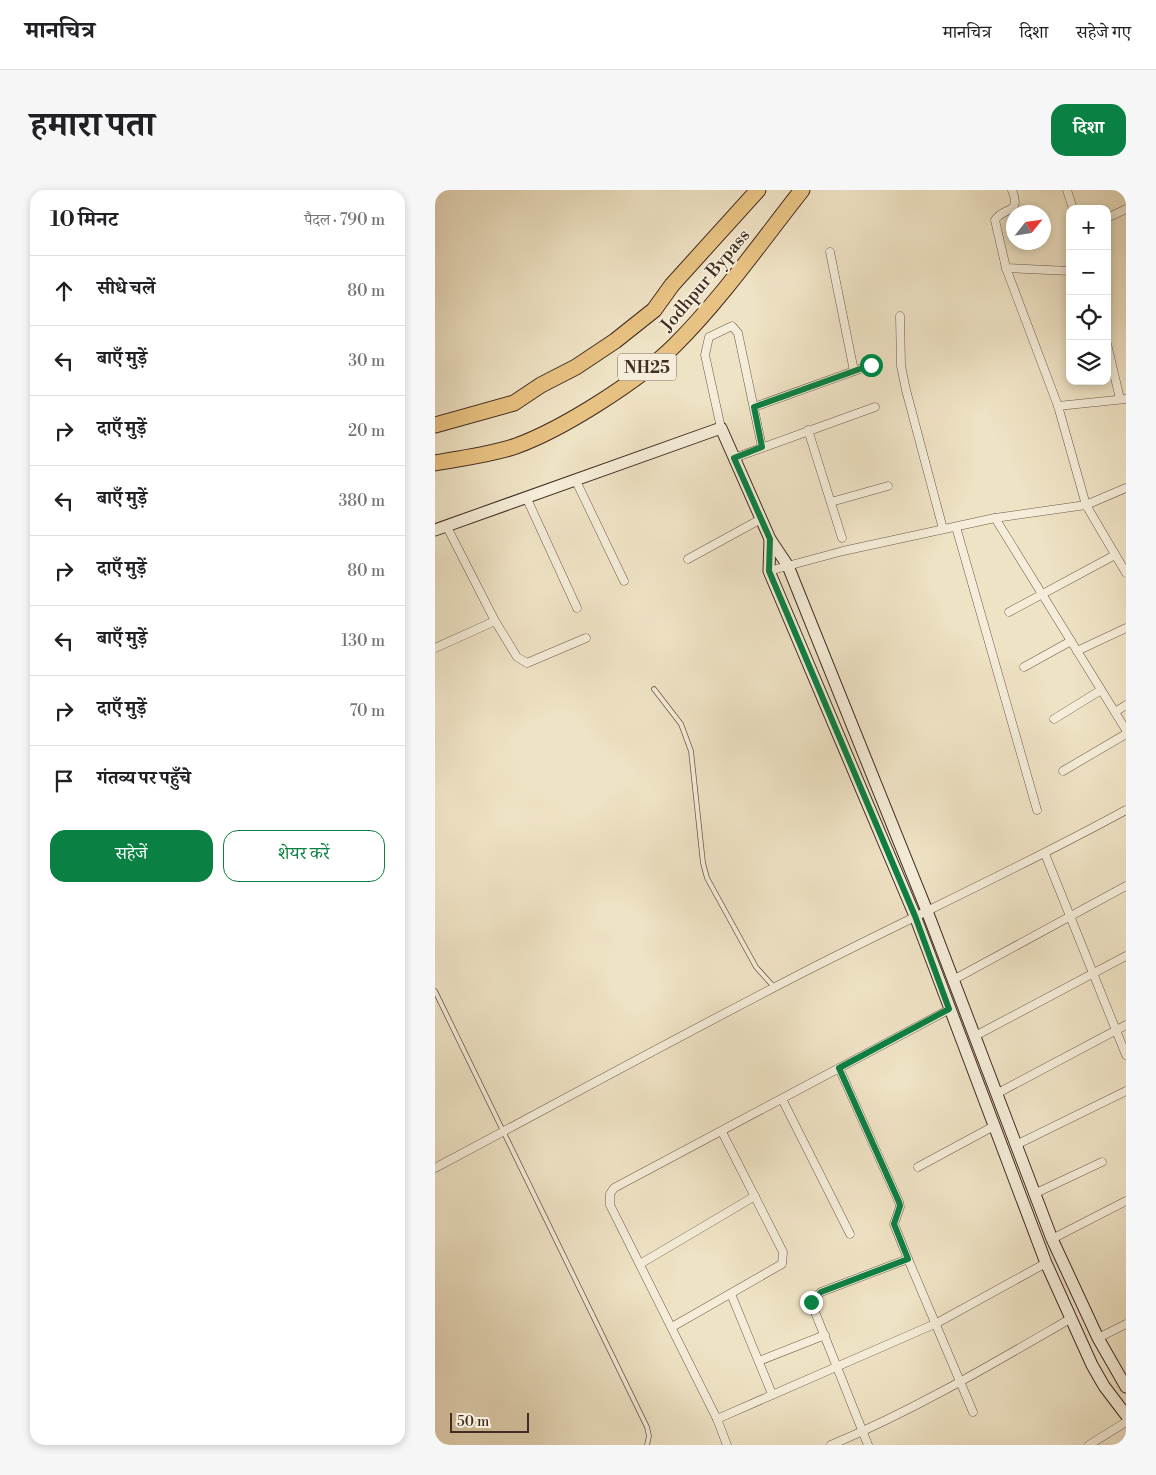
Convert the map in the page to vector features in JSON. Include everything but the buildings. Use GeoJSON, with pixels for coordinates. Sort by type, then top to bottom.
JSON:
{"type":"FeatureCollection","features":[{"type":"Feature","properties":{"kind":"highway","name":"Jodhpur Bypass"},"geometry":{"type":"LineString","coordinates":[[435,425],[514,403],[615,342],[654,310],[672,285],[758,190]]}},
{"type":"Feature","properties":{"kind":"highway","name":"Jodhpur Bypass"},"geometry":{"type":"LineString","coordinates":[[435,463],[516,446],[573,419],[631,380],[674,346],[715,301],[802,190]]}},
{"type":"Feature","properties":{"kind":"main road"},"geometry":{"type":"LineString","coordinates":[[435,530],[527,499],[721,428],[770,539],[788,566],[927,911],[1052,1239],[1098,1338],[1126,1387]]}},
{"type":"Feature","properties":{"kind":"main road"},"geometry":{"type":"LineString","coordinates":[[770,539],[769,571],[915,916],[1046,1263],[1070,1319],[1100,1379],[1126,1415]]}},
{"type":"Feature","properties":{"kind":"street"},"geometry":{"type":"LineString","coordinates":[[1012,190],[1015,205],[1011,210],[998,215],[995,220],[1006,268],[1058,406],[1086,505],[1115,555],[1124,564],[1126,573]]}},
{"type":"Feature","properties":{"kind":"street"},"geometry":{"type":"LineString","coordinates":[[1067,190],[1072,205]]}},
{"type":"Feature","properties":{"kind":"street"},"geometry":{"type":"LineString","coordinates":[[1111,216],[1126,209]]}},
{"type":"Feature","properties":{"kind":"street"},"geometry":{"type":"LineString","coordinates":[[830,252],[854,370]]}},
{"type":"Feature","properties":{"kind":"street"},"geometry":{"type":"LineString","coordinates":[[1006,268],[1066,270]]}},
{"type":"Feature","properties":{"kind":"street"},"geometry":{"type":"LineString","coordinates":[[900,316],[901,366],[943,529]]}},
{"type":"Feature","properties":{"kind":"street"},"geometry":{"type":"LineString","coordinates":[[721,428],[705,355],[705,347],[709,337],[728,327],[735,328],[738,332],[762,447]]}},
{"type":"Feature","properties":{"kind":"street"},"geometry":{"type":"LineString","coordinates":[[1058,406],[1123,399],[1111,358]]}},
{"type":"Feature","properties":{"kind":"street"},"geometry":{"type":"LineString","coordinates":[[754,407],[871,365]]}},
{"type":"Feature","properties":{"kind":"street"},"geometry":{"type":"LineString","coordinates":[[734,458],[875,407]]}},
{"type":"Feature","properties":{"kind":"street"},"geometry":{"type":"LineString","coordinates":[[808,430],[843,538]]}},
{"type":"Feature","properties":{"kind":"street"},"geometry":{"type":"LineString","coordinates":[[576,481],[624,581]]}},
{"type":"Feature","properties":{"kind":"street"},"geometry":{"type":"LineString","coordinates":[[831,502],[888,486]]}},
{"type":"Feature","properties":{"kind":"street"},"geometry":{"type":"LineString","coordinates":[[769,571],[843,551],[995,518],[1086,505],[1126,488]]}},
{"type":"Feature","properties":{"kind":"street"},"geometry":{"type":"LineString","coordinates":[[527,499],[577,608]]}},
{"type":"Feature","properties":{"kind":"street"},"geometry":{"type":"LineString","coordinates":[[995,518],[1126,732],[1063,771]]}},
{"type":"Feature","properties":{"kind":"street"},"geometry":{"type":"LineString","coordinates":[[687,559],[761,519]]}},
{"type":"Feature","properties":{"kind":"street"},"geometry":{"type":"LineString","coordinates":[[957,526],[1037,810]]}},
{"type":"Feature","properties":{"kind":"street"},"geometry":{"type":"LineString","coordinates":[[447,527],[495,620],[517,657],[527,663],[586,638]]}},
{"type":"Feature","properties":{"kind":"street"},"geometry":{"type":"LineString","coordinates":[[1009,612],[1115,555]]}},
{"type":"Feature","properties":{"kind":"street"},"geometry":{"type":"LineString","coordinates":[[435,648],[495,620]]}},
{"type":"Feature","properties":{"kind":"street"},"geometry":{"type":"LineString","coordinates":[[1077,651],[1126,628]]}},
{"type":"Feature","properties":{"kind":"street"},"geometry":{"type":"LineString","coordinates":[[1024,667],[1071,641]]}},
{"type":"Feature","properties":{"kind":"street"},"geometry":{"type":"LineString","coordinates":[[1054,719],[1101,690]]}},
{"type":"Feature","properties":{"kind":"street"},"geometry":{"type":"LineString","coordinates":[[1115,712],[1126,705]]}},
{"type":"Feature","properties":{"kind":"street"},"geometry":{"type":"LineString","coordinates":[[435,1168],[775,987],[915,916],[1045,854],[1126,810]]}},
{"type":"Feature","properties":{"kind":"street"},"geometry":{"type":"LineString","coordinates":[[1045,854],[1126,1055]]}},
{"type":"Feature","properties":{"kind":"street"},"geometry":{"type":"LineString","coordinates":[[953,980],[1126,886]]}},
{"type":"Feature","properties":{"kind":"street"},"geometry":{"type":"LineString","coordinates":[[975,1036],[1092,972],[1126,956]]}},
{"type":"Feature","properties":{"kind":"street"},"geometry":{"type":"LineString","coordinates":[[727,1445],[717,1419],[610,1205],[610,1194],[614,1188],[722,1132],[949,1009]]}},
{"type":"Feature","properties":{"kind":"street"},"geometry":{"type":"LineString","coordinates":[[996,1094],[1126,1025]]}},
{"type":"Feature","properties":{"kind":"street"},"geometry":{"type":"LineString","coordinates":[[839,1068],[899,1202],[900,1206],[894,1224],[973,1412]]}},
{"type":"Feature","properties":{"kind":"street"},"geometry":{"type":"LineString","coordinates":[[1016,1145],[1126,1091]]}},
{"type":"Feature","properties":{"kind":"street"},"geometry":{"type":"LineString","coordinates":[[782,1099],[850,1234]]}},
{"type":"Feature","properties":{"kind":"street"},"geometry":{"type":"LineString","coordinates":[[918,1167],[994,1126]]}},
{"type":"Feature","properties":{"kind":"street"},"geometry":{"type":"LineString","coordinates":[[671,1327],[782,1264],[783,1252],[722,1132]]}},
{"type":"Feature","properties":{"kind":"street"},"geometry":{"type":"LineString","coordinates":[[1035,1193],[1102,1162]]}},
{"type":"Feature","properties":{"kind":"street"},"geometry":{"type":"LineString","coordinates":[[640,1264],[755,1196]]}},
{"type":"Feature","properties":{"kind":"street"},"geometry":{"type":"LineString","coordinates":[[1052,1239],[1126,1201]]}},
{"type":"Feature","properties":{"kind":"street"},"geometry":{"type":"LineString","coordinates":[[868,1445],[811,1302],[815,1296],[908,1259]]}},
{"type":"Feature","properties":{"kind":"street"},"geometry":{"type":"LineString","coordinates":[[717,1419],[937,1323],[1046,1263]]}},
{"type":"Feature","properties":{"kind":"street"},"geometry":{"type":"LineString","coordinates":[[731,1294],[772,1394]]}},
{"type":"Feature","properties":{"kind":"street"},"geometry":{"type":"LineString","coordinates":[[831,1445],[862,1432],[959,1382],[1070,1319]]}},
{"type":"Feature","properties":{"kind":"street"},"geometry":{"type":"LineString","coordinates":[[1098,1338],[1126,1324]]}},
{"type":"Feature","properties":{"kind":"street"},"geometry":{"type":"LineString","coordinates":[[759,1361],[825,1335]]}},
{"type":"Feature","properties":{"kind":"street"},"geometry":{"type":"LineString","coordinates":[[1089,1445],[1126,1422]]}},
{"type":"Feature","properties":{"kind":"lane"},"geometry":{"type":"LineString","coordinates":[[654,689],[681,724],[691,751],[695,798],[707,878],[756,966],[775,987]]}},
{"type":"Feature","properties":{"kind":"lane"},"geometry":{"type":"LineString","coordinates":[[435,991],[647,1426],[647,1445]]}},
{"type":"Feature","properties":{"kind":"route"},"geometry":{"type":"LineString","coordinates":[[811,1302],[821,1292],[908,1259],[894,1224],[900,1206],[899,1202],[839,1068],[949,1009],[915,916],[769,571],[770,539],[734,458],[762,447],[754,407],[871,365]]}}]}
